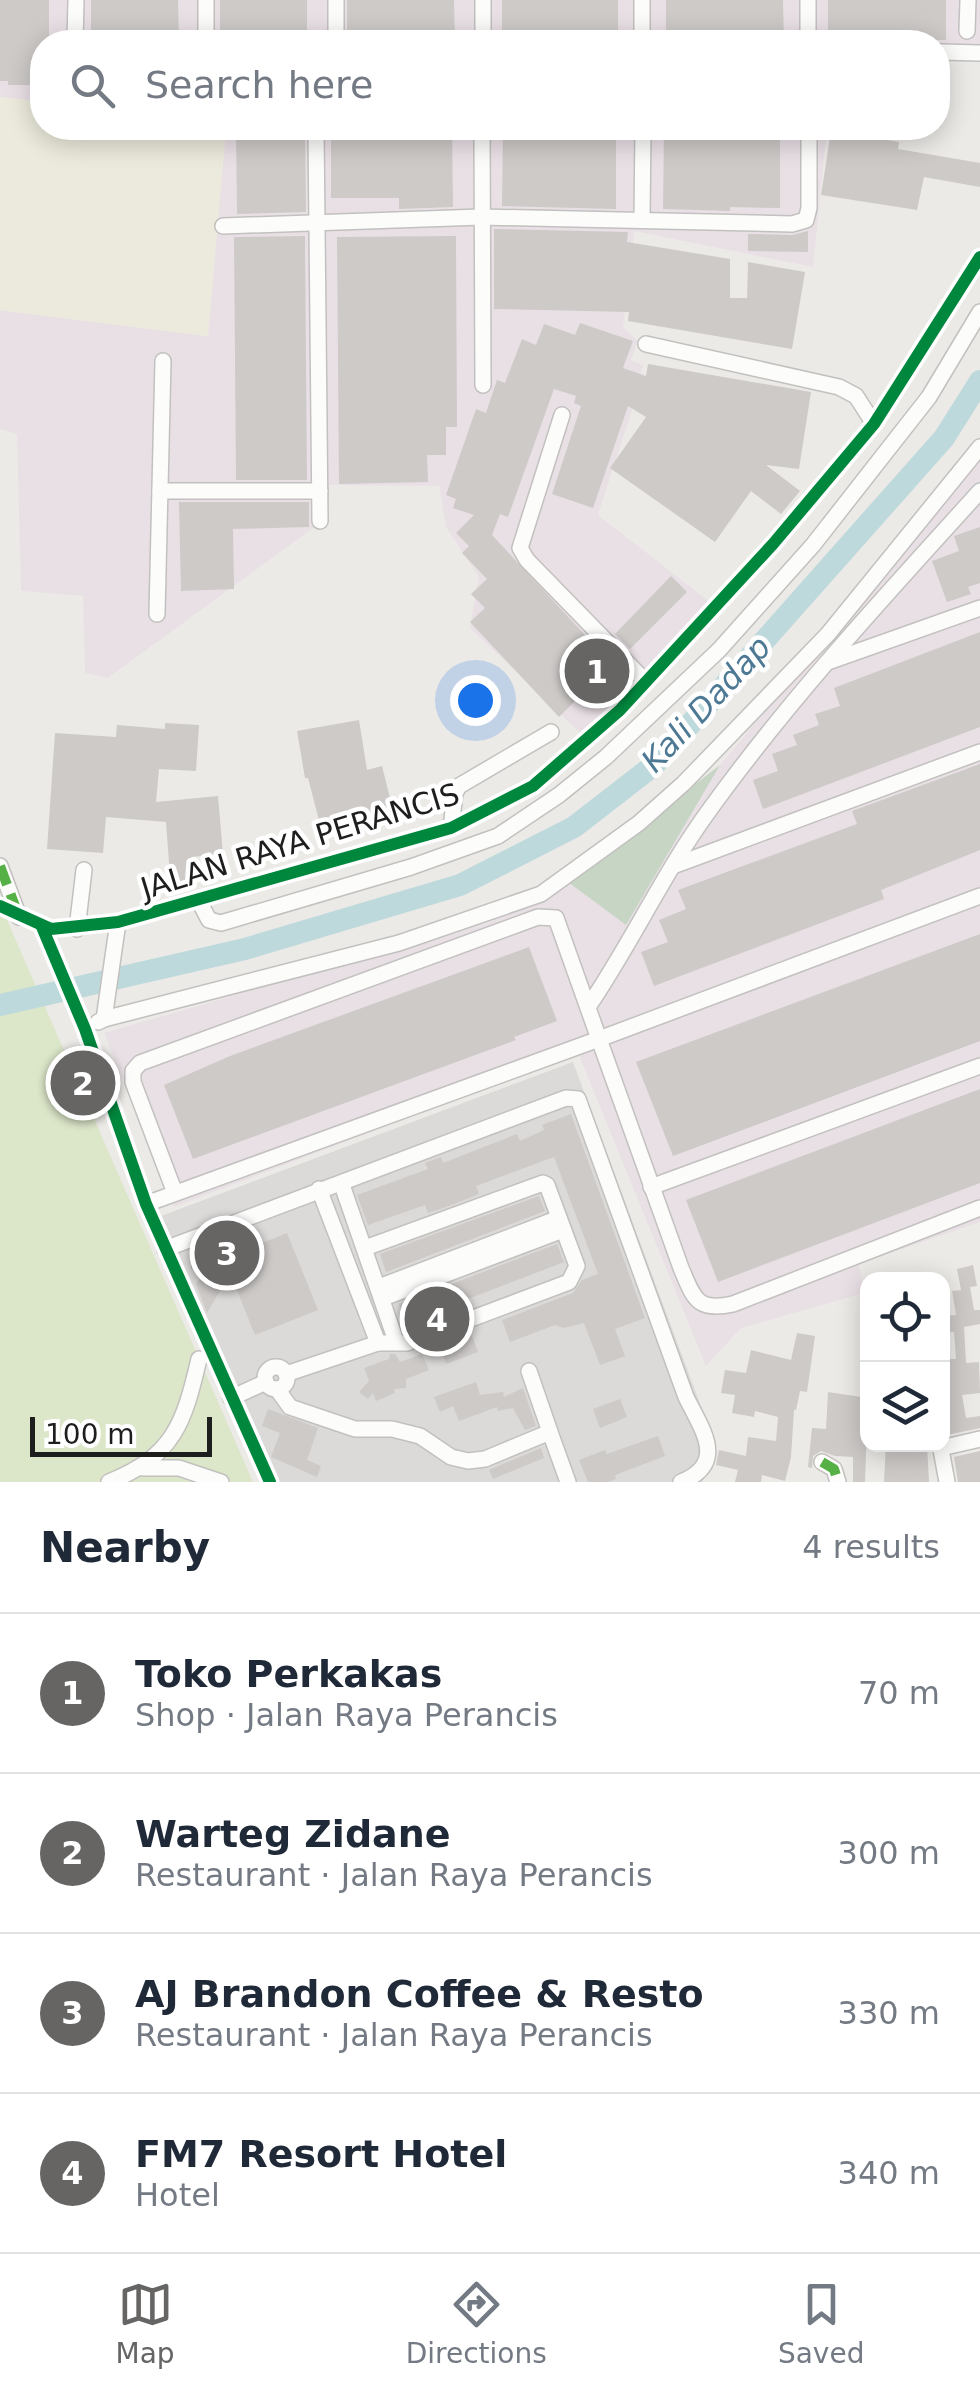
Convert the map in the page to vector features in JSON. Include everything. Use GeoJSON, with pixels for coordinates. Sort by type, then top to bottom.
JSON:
{"type":"FeatureCollection","features":[{"type":"Feature","properties":{"kind":"street"},"geometry":{"type":"LineString","coordinates":[[76,0],[76,30]]}},
{"type":"Feature","properties":{"kind":"street"},"geometry":{"type":"LineString","coordinates":[[206,0],[206,30]]}},
{"type":"Feature","properties":{"kind":"street"},"geometry":{"type":"LineString","coordinates":[[336,0],[336,30]]}},
{"type":"Feature","properties":{"kind":"street"},"geometry":{"type":"LineString","coordinates":[[483,0],[483,30]]}},
{"type":"Feature","properties":{"kind":"street"},"geometry":{"type":"LineString","coordinates":[[642,0],[642,30]]}},
{"type":"Feature","properties":{"kind":"street"},"geometry":{"type":"LineString","coordinates":[[808,0],[808,30]]}},
{"type":"Feature","properties":{"kind":"street"},"geometry":{"type":"LineString","coordinates":[[967,31],[968,0]]}},
{"type":"Feature","properties":{"kind":"street"},"geometry":{"type":"LineString","coordinates":[[950,52],[980,53]]}},
{"type":"Feature","properties":{"kind":"street"},"geometry":{"type":"LineString","coordinates":[[316,140],[320,521]]}},
{"type":"Feature","properties":{"kind":"street"},"geometry":{"type":"LineString","coordinates":[[482,140],[483,385]]}},
{"type":"Feature","properties":{"kind":"street"},"geometry":{"type":"LineString","coordinates":[[642,218],[643,140]]}},
{"type":"Feature","properties":{"kind":"street"},"geometry":{"type":"LineString","coordinates":[[224,226],[481,217],[792,224],[806,220],[809,208],[809,140]]}},
{"type":"Feature","properties":{"kind":"street","name":"JALAN RAYA PERANCIS"},"geometry":{"type":"LineString","coordinates":[[42,927],[76,929],[199,901],[450,828],[533,786],[646,682],[773,544],[874,424],[980,257]]}},
{"type":"Feature","properties":{"kind":"street"},"geometry":{"type":"LineString","coordinates":[[199,901],[214,923],[411,867],[498,836],[559,795],[606,757],[719,650],[801,558],[929,397],[980,312]]}},
{"type":"Feature","properties":{"kind":"street"},"geometry":{"type":"LineString","coordinates":[[646,344],[839,387],[856,396],[874,424]]}},
{"type":"Feature","properties":{"kind":"street"},"geometry":{"type":"LineString","coordinates":[[157,614],[162,360]]}},
{"type":"Feature","properties":{"kind":"street"},"geometry":{"type":"LineString","coordinates":[[562,415],[520,548],[527,560],[646,682]]}},
{"type":"Feature","properties":{"kind":"street"},"geometry":{"type":"LineString","coordinates":[[85,1029],[104,1019],[399,943],[541,894],[639,822],[684,783],[828,634],[980,447]]}},
{"type":"Feature","properties":{"kind":"street"},"geometry":{"type":"LineString","coordinates":[[160,491],[320,491]]}},
{"type":"Feature","properties":{"kind":"street"},"geometry":{"type":"LineString","coordinates":[[588,1007],[672,866],[755,749],[980,491]]}},
{"type":"Feature","properties":{"kind":"street"},"geometry":{"type":"LineString","coordinates":[[827,663],[980,608]]}},
{"type":"Feature","properties":{"kind":"street"},"geometry":{"type":"LineString","coordinates":[[450,828],[454,793],[459,786],[551,732]]}},
{"type":"Feature","properties":{"kind":"street"},"geometry":{"type":"LineString","coordinates":[[672,866],[980,752]]}},
{"type":"Feature","properties":{"kind":"street"},"geometry":{"type":"LineString","coordinates":[[0,866],[19,917]]}},
{"type":"Feature","properties":{"kind":"street"},"geometry":{"type":"LineString","coordinates":[[76,929],[84,870]]}},
{"type":"Feature","properties":{"kind":"street"},"geometry":{"type":"LineString","coordinates":[[146,1204],[599,1040],[980,896]]}},
{"type":"Feature","properties":{"kind":"street"},"geometry":{"type":"LineString","coordinates":[[0,906],[42,927],[85,1029],[146,1204],[270,1482]]}},
{"type":"Feature","properties":{"kind":"street"},"geometry":{"type":"LineString","coordinates":[[175,1193],[132,1082],[132,1071],[140,1063],[538,916],[556,918],[680,1268],[695,1300],[704,1306],[733,1304],[980,1208]]}},
{"type":"Feature","properties":{"kind":"street"},"geometry":{"type":"LineString","coordinates":[[104,1019],[118,922]]}},
{"type":"Feature","properties":{"kind":"street"},"geometry":{"type":"LineString","coordinates":[[651,1186],[980,1066]]}},
{"type":"Feature","properties":{"kind":"street"},"geometry":{"type":"LineString","coordinates":[[165,1248],[566,1098],[578,1099],[674,1363],[709,1443],[706,1464],[698,1478],[681,1482]]}},
{"type":"Feature","properties":{"kind":"street"},"geometry":{"type":"LineString","coordinates":[[231,1398],[378,1343],[407,1343],[570,1282],[576,1266],[543,1183],[365,1248]]}},
{"type":"Feature","properties":{"kind":"street"},"geometry":{"type":"LineString","coordinates":[[342,1184],[396,1341]]}},
{"type":"Feature","properties":{"kind":"street"},"geometry":{"type":"LineString","coordinates":[[318,1188],[378,1343]]}},
{"type":"Feature","properties":{"kind":"street"},"geometry":{"type":"LineString","coordinates":[[381,1293],[561,1224]]}},
{"type":"Feature","properties":{"kind":"street"},"geometry":{"type":"LineString","coordinates":[[110,1482],[143,1468],[164,1448],[182,1419],[199,1359]]}},
{"type":"Feature","properties":{"kind":"street"},"geometry":{"type":"LineString","coordinates":[[529,1371],[568,1482]]}},
{"type":"Feature","properties":{"kind":"street"},"geometry":{"type":"LineString","coordinates":[[277,1382],[290,1406],[355,1428],[392,1429],[420,1436],[451,1457],[468,1462],[485,1460],[550,1432]]}},
{"type":"Feature","properties":{"kind":"street"},"geometry":{"type":"LineString","coordinates":[[950,1444],[980,1439]]}},
{"type":"Feature","properties":{"kind":"street"},"geometry":{"type":"LineString","coordinates":[[942,1452],[947,1482]]}},
{"type":"Feature","properties":{"kind":"street"},"geometry":{"type":"LineString","coordinates":[[822,1462],[834,1470],[838,1482]]}},
{"type":"Feature","properties":{"kind":"street"},"geometry":{"type":"LineString","coordinates":[[143,1468],[179,1468],[221,1482]]}},
{"type":"Feature","properties":{"kind":"shaded area"},"geometry":{"type":"Polygon","coordinates":[[[0,0],[980,0],[980,50],[950,49],[950,30],[30,30],[30,101],[0,97],[0,0]]]}},
{"type":"Feature","properties":{"kind":"shaded area"},"geometry":{"type":"Polygon","coordinates":[[[0,97],[30,101],[30,140],[225,140],[208,336],[0,310],[0,97]]]}},
{"type":"Feature","properties":{"kind":"shaded area"},"geometry":{"type":"Polygon","coordinates":[[[225,140],[826,140],[813,267],[634,231],[623,327],[638,341],[631,360],[643,365],[598,515],[719,609],[592,744],[470,628],[479,577],[446,527],[439,486],[329,485],[328,517],[108,678],[85,673],[83,596],[21,591],[17,434],[0,429],[0,310],[208,336],[225,140]]]}},
{"type":"Feature","properties":{"kind":"shaded area"},"geometry":{"type":"Polygon","coordinates":[[[980,455],[980,1222],[859,1264],[860,1294],[741,1328],[706,1366],[578,1053],[174,1207],[104,1033],[490,922],[568,882],[626,924],[720,765],[980,455]]]}},
{"type":"Feature","properties":{"kind":"shaded area"},"geometry":{"type":"Polygon","coordinates":[[[573,1062],[715,1444],[702,1482],[276,1482],[161,1216],[573,1062]]]}},
{"type":"Feature","properties":{"kind":"green space"},"geometry":{"type":"Polygon","coordinates":[[[720,765],[626,925],[568,882],[720,765]]]}},
{"type":"Feature","properties":{"kind":"green space"},"geometry":{"type":"Polygon","coordinates":[[[0,904],[253,1482],[0,1482],[0,904]]]}},
{"type":"Feature","properties":{"kind":"building"},"geometry":{"type":"Polygon","coordinates":[[[0,0],[49,0],[49,30],[30,30],[30,85],[0,81],[0,0]]]}},
{"type":"Feature","properties":{"kind":"building"},"geometry":{"type":"Polygon","coordinates":[[[91,0],[178,0],[179,30],[91,30],[91,0]]]}},
{"type":"Feature","properties":{"kind":"building"},"geometry":{"type":"Polygon","coordinates":[[[220,0],[307,0],[307,30],[220,30],[220,0]]]}},
{"type":"Feature","properties":{"kind":"building"},"geometry":{"type":"Polygon","coordinates":[[[347,0],[454,0],[455,30],[347,30],[347,0]]]}},
{"type":"Feature","properties":{"kind":"building"},"geometry":{"type":"Polygon","coordinates":[[[502,0],[618,0],[618,30],[502,30],[502,0]]]}},
{"type":"Feature","properties":{"kind":"building"},"geometry":{"type":"Polygon","coordinates":[[[666,0],[783,0],[784,30],[666,30],[666,0]]]}},
{"type":"Feature","properties":{"kind":"building"},"geometry":{"type":"Polygon","coordinates":[[[828,0],[946,0],[946,30],[828,30],[828,0]]]}},
{"type":"Feature","properties":{"kind":"building"},"geometry":{"type":"Polygon","coordinates":[[[236,140],[305,140],[306,212],[237,214],[236,140]]]}},
{"type":"Feature","properties":{"kind":"building"},"geometry":{"type":"Polygon","coordinates":[[[331,140],[452,140],[453,207],[399,209],[399,198],[331,198],[331,140]]]}},
{"type":"Feature","properties":{"kind":"building"},"geometry":{"type":"Polygon","coordinates":[[[503,140],[616,140],[616,209],[502,206],[503,140]]]}},
{"type":"Feature","properties":{"kind":"building"},"geometry":{"type":"Polygon","coordinates":[[[664,140],[780,140],[780,208],[663,209],[664,140]]]}},
{"type":"Feature","properties":{"kind":"building"},"geometry":{"type":"Polygon","coordinates":[[[830,140],[887,140],[899,142],[898,149],[980,163],[980,187],[924,177],[917,210],[821,195],[830,140]]]}},
{"type":"Feature","properties":{"kind":"building"},"geometry":{"type":"Polygon","coordinates":[[[494,229],[628,232],[627,242],[730,259],[730,298],[747,298],[748,262],[805,272],[792,349],[628,321],[629,312],[494,309],[494,229]]]}},
{"type":"Feature","properties":{"kind":"building"},"geometry":{"type":"Polygon","coordinates":[[[808,231],[808,252],[748,251],[748,234],[792,235],[808,231]]]}},
{"type":"Feature","properties":{"kind":"building"},"geometry":{"type":"Polygon","coordinates":[[[305,236],[307,480],[236,480],[234,237],[305,236]]]}},
{"type":"Feature","properties":{"kind":"building"},"geometry":{"type":"Polygon","coordinates":[[[456,236],[457,427],[446,427],[446,455],[427,455],[428,482],[339,484],[337,237],[456,236]]]}},
{"type":"Feature","properties":{"kind":"building"},"geometry":{"type":"Polygon","coordinates":[[[580,323],[633,341],[623,368],[646,376],[648,364],[811,392],[799,469],[766,465],[800,491],[781,514],[751,491],[715,542],[610,468],[646,417],[628,406],[593,508],[552,494],[581,406],[574,403],[576,396],[554,389],[508,517],[500,514],[492,535],[612,664],[559,717],[470,622],[485,608],[471,594],[487,579],[462,553],[469,546],[456,533],[474,515],[453,508],[456,499],[446,495],[476,409],[486,413],[497,380],[505,383],[522,339],[536,345],[544,324],[575,335],[580,323]]]}},
{"type":"Feature","properties":{"kind":"building"},"geometry":{"type":"Polygon","coordinates":[[[179,502],[309,502],[309,527],[233,529],[234,589],[181,591],[179,502]]]}},
{"type":"Feature","properties":{"kind":"building"},"geometry":{"type":"Polygon","coordinates":[[[980,527],[980,583],[968,587],[971,594],[947,602],[932,561],[959,551],[954,536],[980,527]]]}},
{"type":"Feature","properties":{"kind":"building"},"geometry":{"type":"Polygon","coordinates":[[[671,576],[687,592],[630,649],[615,634],[671,576]]]}},
{"type":"Feature","properties":{"kind":"building"},"geometry":{"type":"Polygon","coordinates":[[[980,632],[980,727],[763,809],[753,780],[778,771],[772,754],[797,745],[793,735],[819,725],[815,714],[840,706],[834,688],[980,632]]]}},
{"type":"Feature","properties":{"kind":"building"},"geometry":{"type":"Polygon","coordinates":[[[359,720],[367,770],[382,766],[393,810],[321,828],[305,778],[297,731],[359,720]]]}},
{"type":"Feature","properties":{"kind":"building"},"geometry":{"type":"Polygon","coordinates":[[[165,723],[199,725],[196,771],[159,769],[156,802],[218,796],[223,854],[191,857],[197,879],[176,886],[169,863],[166,822],[106,817],[103,853],[47,849],[55,733],[116,737],[117,725],[165,729],[165,723]]]}},
{"type":"Feature","properties":{"kind":"building"},"geometry":{"type":"Polygon","coordinates":[[[980,764],[980,850],[881,890],[884,899],[654,986],[641,952],[668,942],[659,920],[686,909],[678,890],[857,824],[852,811],[980,764]]]}},
{"type":"Feature","properties":{"kind":"building"},"geometry":{"type":"Polygon","coordinates":[[[980,934],[980,1041],[673,1156],[636,1062],[980,934]]]}},
{"type":"Feature","properties":{"kind":"building"},"geometry":{"type":"Polygon","coordinates":[[[529,947],[557,1021],[514,1037],[516,1040],[193,1159],[164,1085],[230,1056],[529,947]]]}},
{"type":"Feature","properties":{"kind":"building"},"geometry":{"type":"Polygon","coordinates":[[[980,1089],[980,1183],[718,1282],[686,1200],[980,1089]]]}},
{"type":"Feature","properties":{"kind":"building"},"geometry":{"type":"Polygon","coordinates":[[[571,1114],[645,1318],[615,1329],[625,1356],[600,1365],[584,1323],[563,1328],[555,1325],[510,1342],[502,1320],[573,1293],[582,1280],[598,1274],[554,1157],[476,1186],[479,1194],[449,1206],[428,1213],[425,1205],[368,1225],[357,1195],[428,1169],[425,1163],[441,1157],[443,1163],[517,1134],[520,1141],[544,1130],[542,1125],[571,1114]]]}},
{"type":"Feature","properties":{"kind":"building"},"geometry":{"type":"Polygon","coordinates":[[[539,1196],[545,1211],[386,1272],[380,1254],[539,1196]]]}},
{"type":"Feature","properties":{"kind":"building"},"geometry":{"type":"Polygon","coordinates":[[[287,1233],[318,1310],[255,1335],[230,1273],[207,1313],[196,1284],[202,1275],[190,1268],[198,1256],[208,1262],[221,1240],[228,1237],[247,1249],[287,1233]]]}},
{"type":"Feature","properties":{"kind":"building"},"geometry":{"type":"Polygon","coordinates":[[[557,1244],[564,1262],[406,1323],[399,1304],[557,1244]]]}},
{"type":"Feature","properties":{"kind":"building"},"geometry":{"type":"Polygon","coordinates":[[[973,1265],[977,1286],[970,1287],[974,1310],[980,1310],[980,1324],[964,1327],[966,1363],[979,1362],[980,1393],[962,1395],[966,1418],[980,1416],[980,1428],[950,1434],[950,1359],[956,1359],[950,1315],[956,1315],[952,1291],[961,1290],[957,1269],[973,1265]]]}},
{"type":"Feature","properties":{"kind":"building"},"geometry":{"type":"Polygon","coordinates":[[[797,1333],[815,1336],[807,1392],[800,1391],[794,1410],[785,1481],[762,1475],[761,1482],[735,1482],[738,1470],[716,1465],[719,1450],[746,1456],[748,1437],[776,1441],[778,1417],[755,1411],[754,1417],[732,1413],[735,1395],[721,1393],[725,1370],[746,1373],[751,1350],[791,1360],[797,1333]]]}},
{"type":"Feature","properties":{"kind":"building"},"geometry":{"type":"Polygon","coordinates":[[[472,1336],[478,1352],[446,1364],[440,1348],[472,1336]]]}},
{"type":"Feature","properties":{"kind":"building"},"geometry":{"type":"Polygon","coordinates":[[[390,1354],[395,1354],[400,1362],[422,1354],[429,1370],[406,1379],[406,1388],[394,1389],[395,1393],[376,1401],[373,1393],[368,1399],[359,1392],[369,1381],[364,1368],[389,1359],[390,1354]]]}},
{"type":"Feature","properties":{"kind":"building"},"geometry":{"type":"Polygon","coordinates":[[[476,1382],[480,1395],[503,1392],[504,1397],[523,1388],[536,1426],[525,1430],[513,1408],[498,1411],[497,1407],[459,1421],[453,1406],[440,1412],[434,1397],[476,1382]]]}},
{"type":"Feature","properties":{"kind":"building"},"geometry":{"type":"Polygon","coordinates":[[[828,1392],[860,1397],[860,1452],[866,1452],[865,1482],[853,1482],[853,1457],[821,1451],[813,1456],[812,1468],[808,1467],[812,1428],[826,1429],[828,1392]]]}},
{"type":"Feature","properties":{"kind":"building"},"geometry":{"type":"Polygon","coordinates":[[[620,1399],[627,1417],[600,1428],[593,1409],[620,1399]]]}},
{"type":"Feature","properties":{"kind":"building"},"geometry":{"type":"Polygon","coordinates":[[[268,1409],[318,1428],[307,1460],[321,1466],[317,1477],[271,1457],[280,1433],[262,1426],[268,1409]]]}},
{"type":"Feature","properties":{"kind":"building"},"geometry":{"type":"Polygon","coordinates":[[[658,1436],[665,1456],[615,1475],[616,1479],[588,1482],[579,1460],[658,1436]]]}},
{"type":"Feature","properties":{"kind":"building"},"geometry":{"type":"Polygon","coordinates":[[[541,1448],[544,1458],[493,1479],[489,1470],[541,1448]]]}},
{"type":"Feature","properties":{"kind":"building"},"geometry":{"type":"Polygon","coordinates":[[[980,1451],[980,1482],[958,1482],[954,1457],[980,1451]]]}},
{"type":"Feature","properties":{"kind":"building"},"geometry":{"type":"Polygon","coordinates":[[[886,1452],[927,1452],[929,1482],[884,1482],[886,1452]]]}},
{"type":"Feature","properties":{"kind":"waterway","name":"Kali Dadap"},"geometry":{"type":"LineString","coordinates":[[0,1005],[245,949],[460,885],[574,827],[654,765],[944,438],[980,381]]}},
{"type":"Feature","properties":{"kind":"marked path"},"geometry":{"type":"LineString","coordinates":[[0,866],[19,917]]}},
{"type":"Feature","properties":{"kind":"marked path"},"geometry":{"type":"LineString","coordinates":[[822,1462],[834,1469],[838,1482]]}},
{"type":"Feature","properties":{"kind":"cycle path"},"geometry":{"type":"LineString","coordinates":[[0,906],[51,929],[118,922],[451,828],[533,786],[620,710],[773,544],[874,424],[980,257]]}},
{"type":"Feature","properties":{"kind":"cycle path"},"geometry":{"type":"LineString","coordinates":[[42,927],[85,1029],[146,1204],[270,1482]]}},
{"type":"Feature","properties":{"kind":"place","name":"Toko Perkakas"},"geometry":{"type":"Point","coordinates":[597,671]}},
{"type":"Feature","properties":{"kind":"place","name":"Warteg Zidane"},"geometry":{"type":"Point","coordinates":[83,1083]}},
{"type":"Feature","properties":{"kind":"place","name":"AJ Brandon Coffee & Resto"},"geometry":{"type":"Point","coordinates":[227,1253]}},
{"type":"Feature","properties":{"kind":"place","name":"FM7 Resort Hotel"},"geometry":{"type":"Point","coordinates":[437,1319]}}]}
